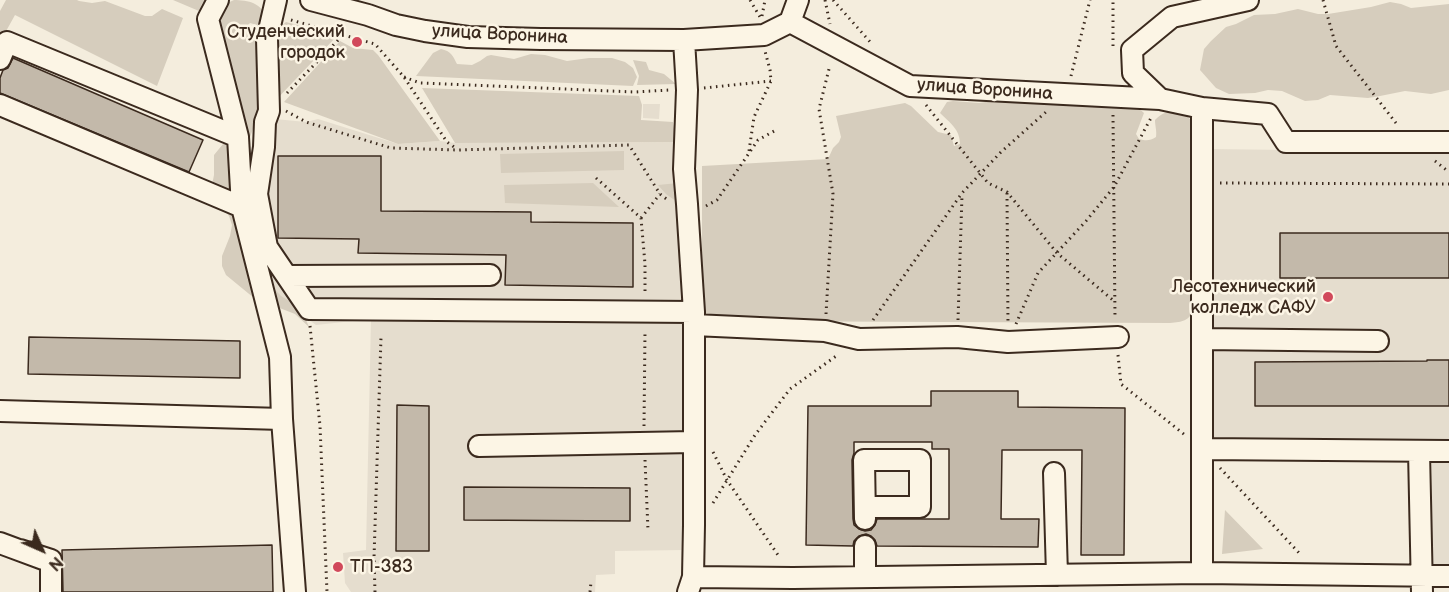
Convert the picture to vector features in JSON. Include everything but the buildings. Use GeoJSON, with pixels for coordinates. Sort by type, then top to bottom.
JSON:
{"type":"FeatureCollection","features":[{"type":"Feature","properties":{"kind":"street"},"geometry":{"type":"LineString","coordinates":[[218,0],[208,19],[238,137],[242,207],[280,357],[282,419],[295,592]]}},
{"type":"Feature","properties":{"kind":"street","name":"улица Воронина"},"geometry":{"type":"LineString","coordinates":[[311,0],[396,25],[468,37],[684,40],[764,35],[790,22],[910,86],[1160,99],[1202,108],[1268,114],[1286,142],[1449,142]]}},
{"type":"Feature","properties":{"kind":"street"},"geometry":{"type":"LineString","coordinates":[[790,22],[798,0]]}},
{"type":"Feature","properties":{"kind":"street"},"geometry":{"type":"LineString","coordinates":[[1160,99],[1133,73],[1132,50],[1172,17],[1248,0]]}},
{"type":"Feature","properties":{"kind":"street"},"geometry":{"type":"LineString","coordinates":[[274,7],[267,39],[269,111],[265,122],[257,194],[267,248],[309,309],[645,312],[694,319],[825,331],[859,339],[957,337],[1008,342],[1117,337]]}},
{"type":"Feature","properties":{"kind":"street"},"geometry":{"type":"LineString","coordinates":[[684,40],[687,90],[684,169],[694,319],[694,525],[690,585],[794,585],[865,577],[1202,573],[1422,584],[1449,576]]}},
{"type":"Feature","properties":{"kind":"street"},"geometry":{"type":"LineString","coordinates":[[0,59],[7,42],[238,137]]}},
{"type":"Feature","properties":{"kind":"street"},"geometry":{"type":"LineString","coordinates":[[0,105],[242,207]]}},
{"type":"Feature","properties":{"kind":"street"},"geometry":{"type":"LineString","coordinates":[[1202,108],[1202,573]]}},
{"type":"Feature","properties":{"kind":"street"},"geometry":{"type":"LineString","coordinates":[[286,276],[490,275]]}},
{"type":"Feature","properties":{"kind":"street"},"geometry":{"type":"LineString","coordinates":[[1202,339],[1378,341]]}},
{"type":"Feature","properties":{"kind":"street"},"geometry":{"type":"LineString","coordinates":[[0,411],[282,419]]}},
{"type":"Feature","properties":{"kind":"street"},"geometry":{"type":"LineString","coordinates":[[479,446],[693,442]]}},
{"type":"Feature","properties":{"kind":"street"},"geometry":{"type":"LineString","coordinates":[[1202,448],[1449,451]]}},
{"type":"Feature","properties":{"kind":"street"},"geometry":{"type":"LineString","coordinates":[[1419,451],[1422,584]]}},
{"type":"Feature","properties":{"kind":"street"},"geometry":{"type":"LineString","coordinates":[[1054,473],[1056,575]]}},
{"type":"Feature","properties":{"kind":"street"},"geometry":{"type":"LineString","coordinates":[[0,543],[51,560],[51,592]]}},
{"type":"Feature","properties":{"kind":"street"},"geometry":{"type":"LineString","coordinates":[[865,546],[865,577]]}},
{"type":"Feature","properties":{"kind":"path"},"geometry":{"type":"LineString","coordinates":[[750,0],[761,18],[765,0]]}},
{"type":"Feature","properties":{"kind":"path"},"geometry":{"type":"LineString","coordinates":[[825,0],[835,45],[819,109],[833,194],[825,331]]}},
{"type":"Feature","properties":{"kind":"path"},"geometry":{"type":"LineString","coordinates":[[1323,0],[1336,46],[1410,141]]}},
{"type":"Feature","properties":{"kind":"path"},"geometry":{"type":"LineString","coordinates":[[274,7],[342,36],[375,44],[404,77],[447,142],[458,150]]}},
{"type":"Feature","properties":{"kind":"path"},"geometry":{"type":"LineString","coordinates":[[269,111],[342,36]]}},
{"type":"Feature","properties":{"kind":"path"},"geometry":{"type":"LineString","coordinates":[[749,153],[754,117],[771,81],[765,51]]}},
{"type":"Feature","properties":{"kind":"path"},"geometry":{"type":"LineString","coordinates":[[404,77],[432,83],[635,92],[677,90]]}},
{"type":"Feature","properties":{"kind":"path"},"geometry":{"type":"LineString","coordinates":[[694,89],[771,81]]}},
{"type":"Feature","properties":{"kind":"path"},"geometry":{"type":"LineString","coordinates":[[1113,97],[1114,301],[1117,337]]}},
{"type":"Feature","properties":{"kind":"path"},"geometry":{"type":"LineString","coordinates":[[1008,342],[1038,273],[1114,187],[1160,99]]}},
{"type":"Feature","properties":{"kind":"path"},"geometry":{"type":"LineString","coordinates":[[269,111],[286,111],[306,122],[391,148],[458,150],[629,145],[660,194],[674,204]]}},
{"type":"Feature","properties":{"kind":"path"},"geometry":{"type":"LineString","coordinates":[[717,200],[758,140],[776,130]]}},
{"type":"Feature","properties":{"kind":"path"},"geometry":{"type":"LineString","coordinates":[[1433,160],[1449,172]]}},
{"type":"Feature","properties":{"kind":"path"},"geometry":{"type":"LineString","coordinates":[[596,178],[640,218],[645,264],[645,363]]}},
{"type":"Feature","properties":{"kind":"path"},"geometry":{"type":"LineString","coordinates":[[1202,182],[1449,184]]}},
{"type":"Feature","properties":{"kind":"path"},"geometry":{"type":"LineString","coordinates":[[1008,342],[1007,192],[1057,253],[1114,301]]}},
{"type":"Feature","properties":{"kind":"path"},"geometry":{"type":"LineString","coordinates":[[694,525],[714,502],[755,435],[790,389],[859,339],[962,193],[957,337]]}},
{"type":"Feature","properties":{"kind":"path"},"geometry":{"type":"LineString","coordinates":[[640,218],[660,194]]}},
{"type":"Feature","properties":{"kind":"path"},"geometry":{"type":"LineString","coordinates":[[309,309],[320,426],[327,592]]}},
{"type":"Feature","properties":{"kind":"path"},"geometry":{"type":"LineString","coordinates":[[375,592],[381,337]]}},
{"type":"Feature","properties":{"kind":"path"},"geometry":{"type":"LineString","coordinates":[[713,452],[794,585]]}},
{"type":"Feature","properties":{"kind":"path"},"geometry":{"type":"LineString","coordinates":[[590,592],[591,582]]}},
{"type":"Feature","properties":{"kind":"shaded area"},"geometry":{"type":"Polygon","coordinates":[[[6,0],[77,0],[92,3],[105,1],[145,16],[152,16],[162,9],[183,18],[157,86],[15,15],[0,42],[0,11],[6,0]]]}},
{"type":"Feature","properties":{"kind":"shaded area"},"geometry":{"type":"Polygon","coordinates":[[[173,0],[205,0],[199,11],[173,0]]]}},
{"type":"Feature","properties":{"kind":"shaded area"},"geometry":{"type":"Polygon","coordinates":[[[234,0],[254,3],[262,9],[266,19],[257,25],[250,23],[247,26],[258,37],[264,115],[253,129],[249,140],[256,259],[261,275],[281,296],[296,305],[304,315],[309,327],[295,314],[254,298],[226,275],[222,266],[222,256],[232,225],[212,185],[214,155],[223,144],[245,133],[246,122],[245,116],[238,107],[213,37],[223,5],[234,0]]]}},
{"type":"Feature","properties":{"kind":"shaded area"},"geometry":{"type":"Polygon","coordinates":[[[1390,2],[1411,8],[1449,4],[1449,90],[1431,94],[1405,91],[1368,98],[1330,95],[1318,100],[1305,101],[1282,91],[1229,94],[1216,88],[1200,70],[1204,49],[1211,41],[1226,27],[1254,15],[1275,14],[1298,9],[1328,14],[1390,2]]]}},
{"type":"Feature","properties":{"kind":"shaded area"},"geometry":{"type":"Polygon","coordinates":[[[286,22],[336,37],[274,102],[277,30],[286,22]]]}},
{"type":"Feature","properties":{"kind":"shaded area"},"geometry":{"type":"Polygon","coordinates":[[[340,41],[353,48],[373,50],[378,55],[440,141],[398,144],[284,102],[340,41]]]}},
{"type":"Feature","properties":{"kind":"shaded area"},"geometry":{"type":"Polygon","coordinates":[[[441,49],[453,56],[457,64],[472,65],[491,55],[514,59],[531,54],[545,55],[567,61],[612,58],[625,62],[633,68],[637,77],[633,86],[416,76],[433,53],[441,49]]]}},
{"type":"Feature","properties":{"kind":"shaded area"},"geometry":{"type":"Polygon","coordinates":[[[633,60],[646,62],[649,70],[664,74],[676,84],[637,85],[639,76],[633,60]]]}},
{"type":"Feature","properties":{"kind":"shaded area"},"geometry":{"type":"Polygon","coordinates":[[[422,88],[639,96],[642,105],[641,120],[673,122],[676,142],[455,143],[422,88]]]}},
{"type":"Feature","properties":{"kind":"shaded area"},"geometry":{"type":"Polygon","coordinates":[[[1005,99],[1103,104],[1115,107],[1135,105],[1144,113],[1136,134],[1139,139],[1144,140],[1156,137],[1155,120],[1164,113],[1179,113],[1193,122],[1194,310],[1190,317],[1170,323],[717,321],[706,314],[702,306],[702,166],[828,159],[841,137],[836,116],[905,103],[938,132],[951,135],[954,146],[960,144],[958,134],[940,113],[947,102],[979,103],[1005,99]]]}},
{"type":"Feature","properties":{"kind":"shaded area"},"geometry":{"type":"Polygon","coordinates":[[[643,104],[660,104],[659,119],[643,118],[643,104]]]}},
{"type":"Feature","properties":{"kind":"shaded area"},"geometry":{"type":"Polygon","coordinates":[[[254,117],[306,122],[318,119],[398,144],[440,141],[455,143],[676,142],[681,213],[683,319],[683,550],[615,551],[615,574],[596,575],[595,592],[351,592],[345,583],[343,553],[366,550],[371,319],[316,325],[254,279],[254,117]]]}},
{"type":"Feature","properties":{"kind":"shaded area","name":"Лесотехнический колледж САФУ"},"geometry":{"type":"Polygon","coordinates":[[[1209,149],[1449,152],[1449,569],[1431,569],[1432,444],[1205,441],[1209,149]]]}},
{"type":"Feature","properties":{"kind":"shaded area"},"geometry":{"type":"Polygon","coordinates":[[[624,151],[624,170],[501,173],[500,154],[624,151]]]}},
{"type":"Feature","properties":{"kind":"shaded area"},"geometry":{"type":"Polygon","coordinates":[[[593,183],[619,207],[505,203],[504,185],[593,183]]]}},
{"type":"Feature","properties":{"kind":"shaded area"},"geometry":{"type":"Polygon","coordinates":[[[678,183],[680,204],[658,185],[678,183]]]}},
{"type":"Feature","properties":{"kind":"shaded area"},"geometry":{"type":"Polygon","coordinates":[[[1225,510],[1263,549],[1222,554],[1225,510]]]}},
{"type":"Feature","properties":{"kind":"place","name":"Студенческий городок"},"geometry":{"type":"Point","coordinates":[357,42]}},
{"type":"Feature","properties":{"kind":"place","name":"Лесотехнический колледж САФУ"},"geometry":{"type":"Point","coordinates":[1328,297]}},
{"type":"Feature","properties":{"kind":"place","name":"ТП-383"},"geometry":{"type":"Point","coordinates":[338,567]}}]}
